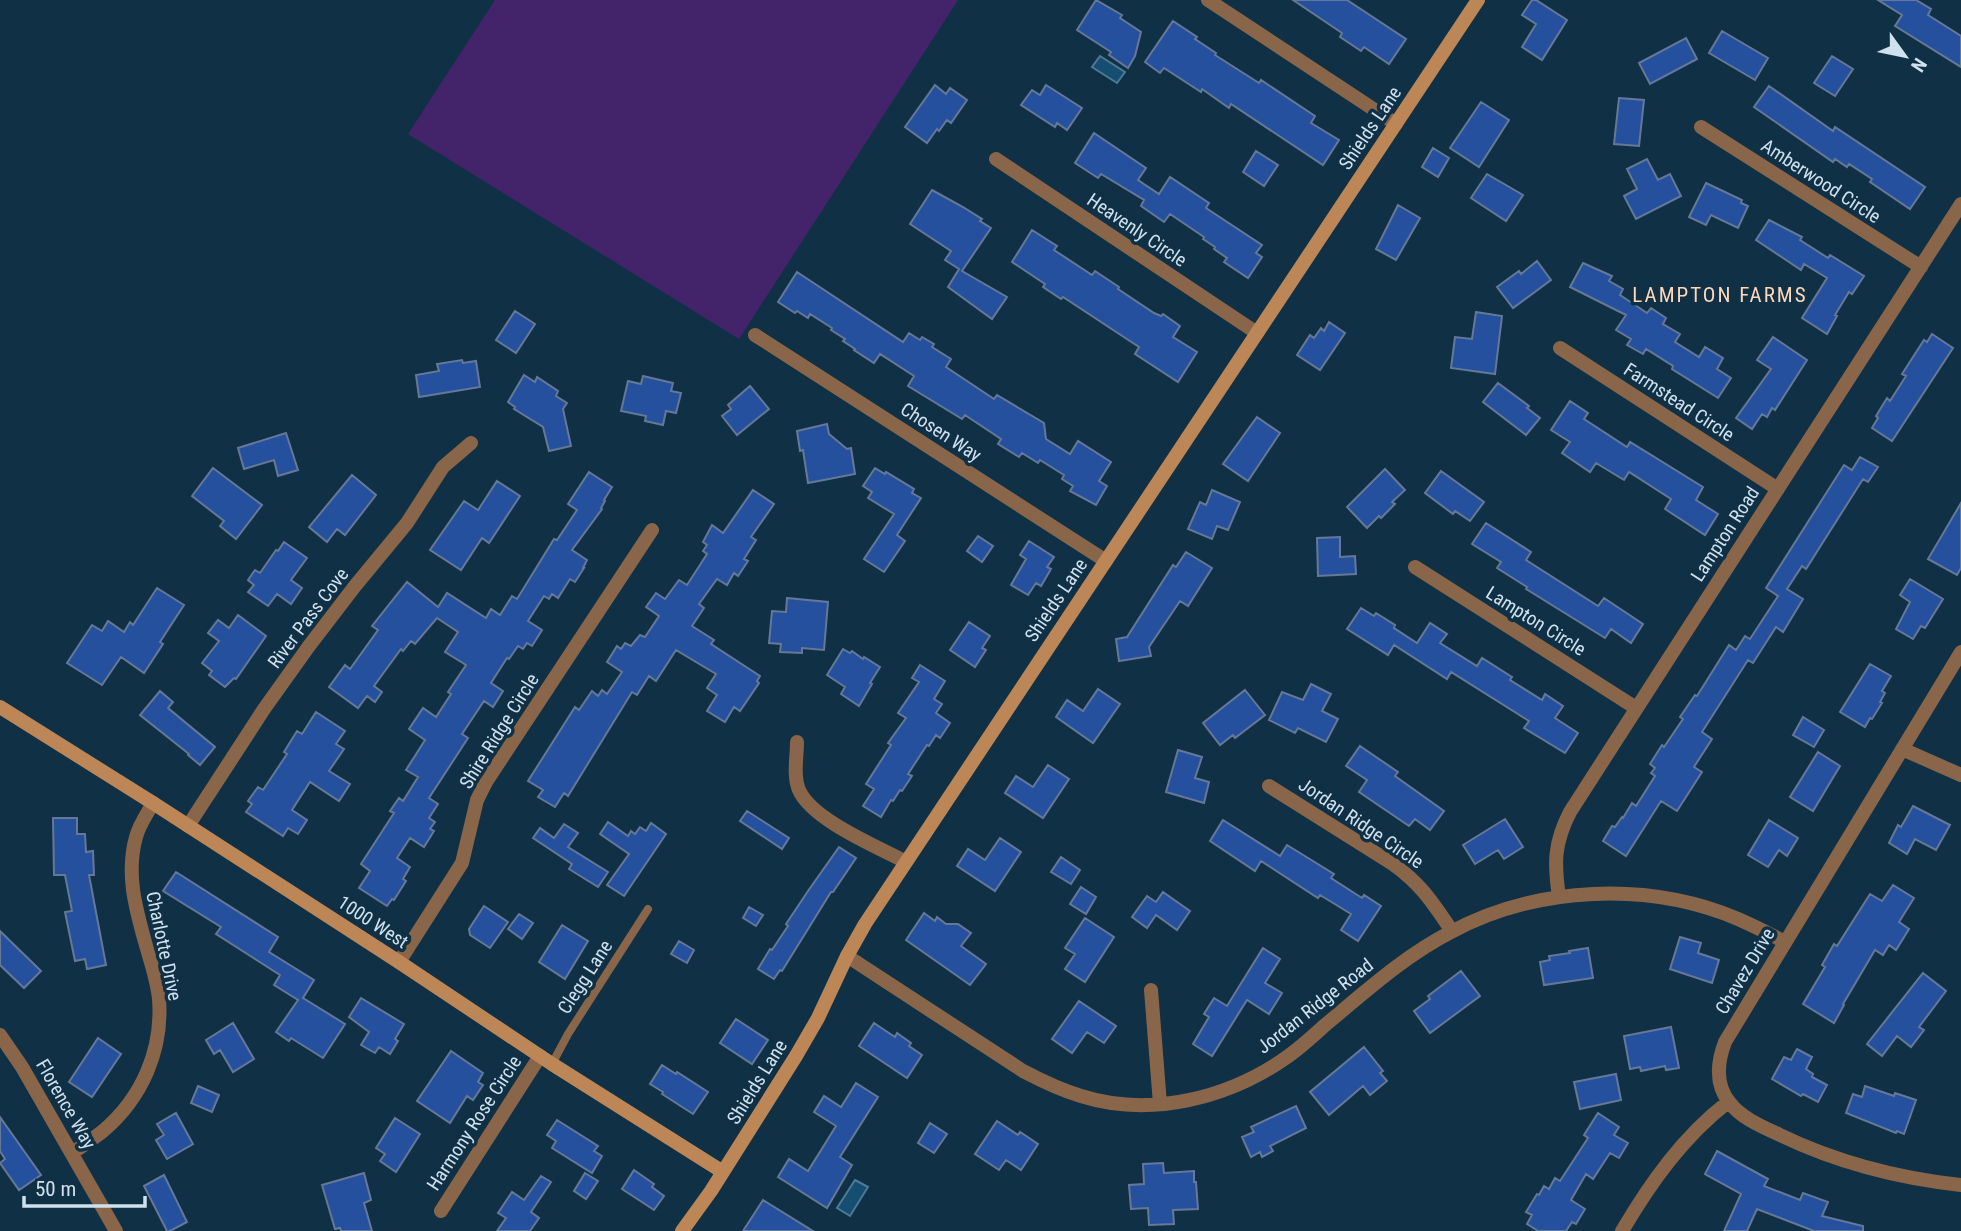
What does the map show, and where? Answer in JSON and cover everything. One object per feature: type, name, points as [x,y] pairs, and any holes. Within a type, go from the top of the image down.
[{"type":"main road","name":"Shields Lane","points":[[682,1231],[723,1172],[807,1037],[865,924],[1478,0]]},
{"type":"main road","name":"1000 West","points":[[0,707],[723,1172]]},
{"type":"street","points":[[1209,0],[1396,124]]},
{"type":"street","name":"Amberwood Circle","points":[[1701,127],[1921,267]]},
{"type":"street","name":"Heavenly Circle","points":[[996,159],[1257,333]]},
{"type":"street","name":"Lampton Road","points":[[1559,897],[1555,868],[1556,848],[1561,829],[1570,812],[1961,204]]},
{"type":"street","name":"Chosen Way","points":[[755,335],[1106,561]]},
{"type":"street","name":"Farmstead Circle","points":[[1560,348],[1778,489]]},
{"type":"street","name":"River Pass Cove","points":[[188,826],[264,709],[309,646],[407,523],[443,467],[471,443]]},
{"type":"street","name":"Shire Ridge Circle","points":[[399,962],[462,863],[477,800],[486,782],[652,530]]},
{"type":"street","name":"Lampton Circle","points":[[1415,567],[1636,708]]},
{"type":"street","name":"Chavez Drive","points":[[1728,1102],[1720,1086],[1718,1071],[1725,1042],[1961,652]]},
{"type":"street","points":[[797,742],[796,776],[805,801],[837,825],[906,862]]},
{"type":"street","points":[[1902,749],[1961,775]]},
{"type":"street","name":"Jordan Ridge Circle","points":[[1269,786],[1411,878],[1427,894],[1452,931]]},
{"type":"street","name":"Charlotte Drive","points":[[72,1153],[103,1131],[136,1094],[148,1072],[157,1045],[159,998],[132,889],[131,870],[137,834],[153,803]]},
{"type":"street","name":"Jordan Ridge Road","points":[[847,956],[1023,1071],[1053,1086],[1115,1104],[1160,1104],[1195,1100],[1259,1075],[1288,1056],[1413,954],[1452,931],[1522,905],[1559,897],[1602,893],[1639,895],[1707,908],[1785,942]]},
{"type":"street","points":[[1151,990],[1160,1104]]},
{"type":"street","name":"Florence Way","points":[[0,1035],[22,1067],[116,1231]]},
{"type":"street","name":"Harmony Rose Circle","points":[[441,1211],[546,1060]]},
{"type":"street","points":[[1622,1231],[1643,1196],[1677,1150],[1728,1102],[1737,1111],[1771,1131],[1848,1164],[1895,1176],[1961,1185]]},
{"type":"lane","name":"Clegg Lane","points":[[546,1060],[568,1034],[648,909]]},
{"type":"shaded area","points":[[495,0],[958,0],[739,339],[408,134]]},
{"type":"water","points":[[1100,56],[1125,72],[1117,83],[1092,67]]},
{"type":"water","points":[[855,1180],[868,1187],[850,1216],[837,1208]]},
{"type":"building","points":[[1096,0],[1122,15],[1120,18],[1141,32],[1135,56],[1128,68],[1109,55],[1111,52],[1077,30]]},
{"type":"building","points":[[1293,0],[1347,0],[1406,39],[1389,64],[1364,47],[1361,51],[1340,37],[1342,33]]},
{"type":"building","points":[[1532,0],[1567,20],[1542,60],[1522,47],[1536,24],[1522,15]]},
{"type":"building","points":[[1878,0],[1916,0],[1931,9],[1928,15],[1961,36],[1961,67],[1895,26],[1902,15]]},
{"type":"building","points":[[1173,21],[1197,37],[1195,39],[1216,53],[1215,55],[1259,83],[1261,80],[1315,116],[1311,123],[1339,140],[1323,165],[1231,104],[1229,108],[1164,68],[1160,73],[1145,62]]},
{"type":"building","points":[[1722,31],[1768,58],[1755,80],[1709,53]]},
{"type":"building","points":[[1686,38],[1697,59],[1650,84],[1639,63]]},
{"type":"building","points":[[1832,56],[1853,69],[1835,96],[1814,83]]},
{"type":"building","points":[[935,85],[946,94],[950,88],[967,100],[951,123],[947,120],[927,143],[905,127]]},
{"type":"building","points":[[1046,85],[1082,108],[1067,130],[1057,123],[1055,127],[1021,105],[1032,90],[1040,95]]},
{"type":"building","points":[[1769,86],[1833,131],[1835,127],[1925,187],[1910,209],[1870,182],[1872,179],[1849,164],[1847,167],[1835,159],[1833,162],[1754,107]]},
{"type":"building","points":[[1619,98],[1644,100],[1639,146],[1614,144]]},
{"type":"building","points":[[1481,102],[1509,120],[1479,167],[1450,148]]},
{"type":"building","points":[[1094,133],[1146,168],[1138,180],[1159,194],[1170,177],[1209,203],[1206,208],[1262,245],[1256,253],[1262,257],[1248,278],[1224,262],[1227,258],[1203,239],[1204,237],[1170,214],[1164,222],[1141,206],[1144,200],[1101,174],[1098,178],[1075,163]]},
{"type":"building","points":[[1433,148],[1449,158],[1438,177],[1422,167]]},
{"type":"building","points":[[1256,151],[1278,165],[1264,186],[1243,172]]},
{"type":"building","points":[[1647,159],[1658,180],[1670,174],[1681,196],[1636,219],[1624,196],[1637,189],[1627,169]]},
{"type":"building","points":[[1487,174],[1523,195],[1506,221],[1471,198]]},
{"type":"building","points":[[1706,183],[1742,200],[1741,203],[1748,206],[1738,228],[1711,215],[1706,225],[1689,217]]},
{"type":"building","points":[[932,190],[982,219],[980,221],[991,228],[962,271],[1007,297],[992,319],[948,287],[959,269],[945,260],[951,251],[910,224]]},
{"type":"building","points":[[1398,205],[1420,218],[1396,260],[1376,249]]},
{"type":"building","points":[[1769,220],[1802,237],[1800,240],[1828,258],[1830,255],[1864,276],[1852,294],[1849,292],[1827,334],[1802,318],[1827,278],[1804,264],[1801,270],[1756,240]]},
{"type":"building","points":[[1032,230],[1057,246],[1054,250],[1092,275],[1095,271],[1154,313],[1161,316],[1163,314],[1180,326],[1173,337],[1197,352],[1178,382],[1135,354],[1139,347],[1063,297],[1061,299],[1043,287],[1045,284],[1012,262]]},
{"type":"building","points":[[1537,261],[1551,280],[1513,308],[1497,287],[1519,271],[1521,274]]},
{"type":"building","points":[[1583,263],[1612,276],[1609,281],[1623,289],[1620,295],[1647,313],[1651,308],[1666,318],[1663,324],[1680,334],[1675,342],[1699,357],[1705,347],[1723,358],[1717,369],[1731,378],[1718,398],[1646,349],[1643,354],[1627,345],[1631,339],[1616,330],[1626,315],[1570,287]]},
{"type":"building","points":[[797,272],[903,342],[909,333],[934,344],[932,347],[951,359],[946,367],[994,399],[997,395],[1044,423],[1046,439],[1070,454],[1078,441],[1111,462],[1099,481],[1107,486],[1096,505],[1070,491],[1073,486],[1062,479],[1064,475],[1040,460],[1038,463],[1022,453],[1019,457],[998,444],[1001,439],[965,415],[962,419],[908,386],[914,376],[880,354],[874,363],[843,341],[845,339],[831,330],[832,328],[810,314],[808,318],[778,302]]},
{"type":"building","points":[[515,311],[535,324],[516,353],[496,340]]},
{"type":"building","points":[[1476,312],[1502,316],[1495,374],[1451,368],[1455,337],[1472,339]]},
{"type":"building","points":[[1329,322],[1345,333],[1320,370],[1297,355],[1310,335],[1314,338],[1321,328],[1324,331]]},
{"type":"building","points":[[1932,334],[1953,348],[1892,441],[1872,428],[1878,418],[1876,416],[1887,398],[1890,401],[1906,376],[1902,374],[1924,340],[1927,342]]},
{"type":"building","points":[[1773,337],[1807,360],[1775,410],[1772,408],[1767,417],[1762,414],[1752,429],[1736,418],[1771,369],[1757,360]]},
{"type":"building","points":[[462,360],[463,363],[476,361],[480,387],[419,397],[416,375],[439,371],[437,364]]},
{"type":"building","points":[[524,375],[535,382],[537,377],[558,391],[556,396],[567,403],[563,409],[571,446],[549,451],[543,427],[514,409],[508,402]]},
{"type":"building","points":[[643,376],[673,383],[671,391],[681,393],[676,413],[666,411],[663,425],[645,421],[646,416],[621,411],[628,381],[641,384]]},
{"type":"building","points":[[1498,383],[1529,406],[1527,408],[1540,418],[1526,435],[1483,402]]},
{"type":"building","points":[[750,386],[769,409],[737,435],[722,416],[731,409],[728,405]]},
{"type":"building","points":[[1570,401],[1588,413],[1584,419],[1627,447],[1630,442],[1703,487],[1696,500],[1718,514],[1705,535],[1665,509],[1671,499],[1629,472],[1624,480],[1596,463],[1590,472],[1562,453],[1570,442],[1551,430]]},
{"type":"building","points":[[1257,417],[1280,433],[1248,481],[1223,464]]},
{"type":"building","points":[[827,424],[829,434],[847,449],[851,448],[855,474],[808,483],[797,431]]},
{"type":"building","points":[[286,433],[298,470],[278,476],[274,460],[244,469],[238,448]]},
{"type":"building","points":[[1860,457],[1878,467],[1868,482],[1863,479],[1806,569],[1802,566],[1787,589],[1803,599],[1783,632],[1776,627],[1753,663],[1748,660],[1702,732],[1712,739],[1694,767],[1702,772],[1677,811],[1661,801],[1626,856],[1603,841],[1632,803],[1636,806],[1655,776],[1651,773],[1655,768],[1650,764],[1683,719],[1680,717],[1695,695],[1697,696],[1729,645],[1736,650],[1745,636],[1750,639],[1778,596],[1766,588],[1844,465],[1852,470]]},
{"type":"building","points":[[213,468],[262,505],[236,539],[220,526],[224,521],[192,496]]},
{"type":"building","points":[[875,468],[914,489],[912,493],[921,498],[897,535],[905,541],[884,572],[864,559],[894,514],[868,498],[872,492],[863,486]]},
{"type":"building","points":[[1385,469],[1405,490],[1381,518],[1379,516],[1367,528],[1347,507]]},
{"type":"building","points":[[1441,471],[1484,502],[1470,521],[1455,511],[1453,514],[1425,493]]},
{"type":"building","points":[[589,472],[612,487],[602,509],[572,550],[587,560],[584,568],[575,582],[570,579],[558,598],[552,594],[549,599],[544,596],[528,621],[542,630],[532,646],[527,643],[523,649],[518,646],[491,683],[503,691],[493,707],[484,701],[462,734],[468,738],[429,798],[438,804],[429,818],[435,822],[430,829],[434,831],[424,847],[410,838],[397,858],[410,867],[403,879],[406,881],[387,906],[359,888],[370,871],[361,864],[394,813],[390,811],[399,798],[403,801],[418,777],[406,770],[425,740],[409,729],[423,708],[436,717],[466,665],[445,652],[458,632],[437,618],[415,644],[411,641],[403,651],[401,649],[374,686],[382,692],[375,702],[367,696],[358,708],[329,687],[345,665],[350,669],[378,630],[372,626],[407,582],[438,607],[447,593],[486,618],[491,609],[500,615],[512,596],[517,599],[554,539],[557,540],[577,510],[568,504]]},
{"type":"building","points":[[352,475],[376,495],[345,535],[337,529],[327,542],[309,527]]},
{"type":"building","points":[[497,481],[520,496],[489,543],[482,538],[461,570],[430,550],[464,501],[478,510]]},
{"type":"building","points":[[753,490],[774,504],[751,537],[756,540],[744,559],[748,561],[738,576],[734,573],[727,585],[717,579],[699,604],[704,608],[692,626],[714,640],[711,644],[760,676],[757,681],[759,683],[740,711],[734,707],[725,722],[707,711],[717,695],[707,688],[716,674],[676,650],[656,681],[649,676],[637,695],[632,692],[568,796],[564,793],[555,807],[538,797],[543,790],[528,781],[575,707],[579,710],[592,691],[598,696],[602,690],[607,694],[622,672],[607,662],[617,646],[621,649],[625,643],[631,646],[640,635],[645,637],[659,616],[646,607],[656,593],[665,599],[679,580],[687,585],[707,554],[703,551],[707,545],[703,542],[712,525],[723,533]]},
{"type":"building","points":[[1212,490],[1240,502],[1228,530],[1217,526],[1212,539],[1188,529],[1200,502],[1206,505]]},
{"type":"building","points":[[1961,503],[1961,568],[1957,575],[1928,559]]},
{"type":"building","points":[[1486,523],[1531,552],[1526,560],[1598,606],[1604,598],[1643,624],[1631,643],[1611,629],[1605,638],[1497,568],[1501,562],[1472,544]]},
{"type":"building","points":[[978,536],[993,546],[982,562],[967,551]]},
{"type":"building","points":[[1340,537],[1340,557],[1355,556],[1356,574],[1318,576],[1317,538]]},
{"type":"building","points":[[1029,541],[1054,557],[1047,567],[1051,569],[1041,586],[1036,583],[1028,595],[1011,585],[1026,559],[1020,555]]},
{"type":"building","points":[[284,542],[307,558],[291,580],[302,588],[291,604],[277,594],[268,606],[248,592],[254,585],[248,580],[255,570],[260,573]]},
{"type":"building","points":[[1186,552],[1212,568],[1188,606],[1180,601],[1149,647],[1151,656],[1119,661],[1116,639],[1127,637],[1173,565],[1176,567]]},
{"type":"building","points":[[1910,579],[1943,599],[1925,628],[1921,626],[1913,639],[1896,629],[1910,602],[1900,595]]},
{"type":"building","points":[[157,588],[184,605],[144,673],[121,657],[102,685],[67,663],[92,625],[102,631],[108,621],[124,632],[130,622],[133,625]]},
{"type":"building","points":[[787,598],[828,602],[824,650],[802,648],[802,653],[780,652],[781,644],[769,643],[772,611],[786,612]]},
{"type":"building","points":[[1361,608],[1374,616],[1376,613],[1417,643],[1430,623],[1447,634],[1440,643],[1477,666],[1482,658],[1542,700],[1545,694],[1563,706],[1555,718],[1578,733],[1565,753],[1524,728],[1529,721],[1451,672],[1447,679],[1394,645],[1388,655],[1347,629]]},
{"type":"building","points":[[238,615],[266,636],[236,679],[225,687],[209,675],[212,671],[202,663],[219,641],[208,633],[218,620],[229,628]]},
{"type":"building","points":[[969,622],[990,636],[982,648],[986,650],[975,667],[950,650]]},
{"type":"building","points":[[843,649],[850,653],[852,651],[880,667],[859,706],[841,694],[845,687],[827,675]]},
{"type":"building","points":[[1870,664],[1891,676],[1882,691],[1885,693],[1880,702],[1882,703],[1865,727],[1840,712]]},
{"type":"building","points":[[920,665],[945,681],[934,699],[942,704],[936,713],[950,723],[940,738],[936,735],[929,746],[927,745],[908,774],[912,776],[902,791],[891,800],[881,817],[863,806],[874,789],[866,784],[891,745],[888,743],[906,718],[898,713],[919,682],[912,678]]},
{"type":"building","points":[[1311,684],[1331,694],[1322,711],[1338,719],[1326,742],[1298,728],[1295,733],[1269,720],[1282,692],[1303,700]]},
{"type":"building","points":[[1098,689],[1120,704],[1093,743],[1056,717],[1067,700],[1083,711]]},
{"type":"building","points":[[1245,690],[1265,715],[1235,738],[1233,735],[1220,745],[1203,723]]},
{"type":"building","points":[[160,691],[173,702],[168,708],[215,747],[200,765],[140,715]]},
{"type":"building","points":[[316,712],[345,731],[336,744],[344,749],[329,771],[350,784],[339,801],[310,782],[292,810],[307,820],[298,834],[288,828],[283,836],[246,812],[252,804],[248,801],[258,787],[263,790],[287,754],[284,752],[297,731],[302,734]]},
{"type":"building","points":[[1803,717],[1824,730],[1814,747],[1793,735]]},
{"type":"building","points":[[1360,746],[1398,772],[1395,776],[1444,811],[1430,830],[1415,819],[1409,826],[1359,792],[1367,780],[1346,766]]},
{"type":"building","points":[[1178,750],[1202,757],[1195,778],[1209,782],[1204,803],[1166,792]]},
{"type":"building","points":[[1818,752],[1840,766],[1813,811],[1790,797]]},
{"type":"building","points":[[1048,765],[1069,779],[1043,818],[1005,793],[1016,776],[1033,787]]},
{"type":"building","points":[[1913,806],[1950,825],[1936,850],[1915,839],[1907,854],[1889,843],[1898,825],[1901,827]]},
{"type":"building","points":[[747,811],[789,838],[782,849],[740,821]]},
{"type":"building","points":[[53,818],[77,818],[77,834],[85,834],[86,852],[93,851],[94,875],[89,875],[106,965],[87,969],[85,959],[75,961],[65,912],[72,911],[65,875],[54,875]]},
{"type":"building","points":[[1505,819],[1523,847],[1504,859],[1498,850],[1475,864],[1463,845]]},
{"type":"building","points":[[1223,820],[1280,856],[1287,845],[1334,874],[1331,878],[1362,898],[1364,895],[1381,906],[1358,941],[1341,930],[1351,914],[1320,895],[1318,898],[1261,861],[1255,871],[1210,841]]},
{"type":"building","points":[[1769,820],[1798,838],[1787,856],[1779,850],[1768,867],[1748,855]]},
{"type":"building","points":[[608,822],[628,836],[631,831],[635,834],[640,827],[646,831],[651,823],[666,834],[624,896],[607,885],[629,854],[600,834]]},
{"type":"building","points":[[564,824],[578,833],[568,847],[608,872],[598,887],[569,869],[572,864],[533,838],[540,828],[554,838]]},
{"type":"building","points":[[1000,838],[1021,852],[995,891],[957,866],[968,849],[985,860]]},
{"type":"building","points":[[839,847],[856,858],[831,892],[782,971],[780,970],[774,979],[758,969]]},
{"type":"building","points":[[1061,857],[1080,870],[1071,884],[1051,872]]},
{"type":"building","points":[[176,872],[278,937],[269,952],[314,980],[303,998],[345,1024],[323,1058],[276,1032],[298,1000],[274,985],[280,975],[216,934],[221,927],[163,891]]},
{"type":"building","points":[[1893,885],[1914,898],[1899,922],[1909,929],[1896,950],[1889,945],[1883,955],[1875,950],[1834,1023],[1803,1004],[1825,967],[1822,965],[1834,944],[1837,946],[1870,894],[1882,901]]},
{"type":"building","points":[[1081,887],[1096,897],[1086,914],[1070,904]]},
{"type":"building","points":[[1163,892],[1190,911],[1177,930],[1156,915],[1147,928],[1132,917],[1147,896],[1156,902]]},
{"type":"building","points":[[484,906],[508,922],[490,948],[470,935],[469,929]]},
{"type":"building","points":[[749,907],[763,915],[756,926],[743,918]]},
{"type":"building","points":[[924,913],[935,921],[937,917],[946,924],[958,924],[971,933],[961,946],[986,964],[970,985],[906,940]]},
{"type":"building","points":[[519,914],[533,923],[522,939],[508,929]]},
{"type":"building","points":[[1085,918],[1114,937],[1085,982],[1065,969],[1075,954],[1065,948]]},
{"type":"building","points":[[562,925],[588,941],[565,979],[539,962]]},
{"type":"building","points":[[0,931],[41,971],[24,988],[0,965]]},
{"type":"building","points":[[1680,937],[1701,943],[1698,953],[1719,960],[1712,983],[1670,969]]},
{"type":"building","points":[[679,941],[694,950],[687,963],[671,954]]},
{"type":"building","points":[[1263,948],[1280,959],[1265,983],[1282,993],[1269,1014],[1247,1000],[1212,1056],[1193,1044],[1209,1017],[1204,1014],[1214,998],[1227,1006]]},
{"type":"building","points":[[1588,948],[1593,978],[1544,985],[1540,962],[1550,960],[1549,956]]},
{"type":"building","points":[[1461,971],[1480,996],[1430,1033],[1414,1011],[1430,999],[1428,996]]},
{"type":"building","points":[[1923,973],[1946,991],[1919,1027],[1924,1030],[1911,1047],[1897,1036],[1882,1056],[1867,1044]]},
{"type":"building","points":[[361,998],[404,1024],[390,1054],[379,1047],[375,1053],[361,1045],[369,1032],[349,1017]]},
{"type":"building","points":[[1079,1001],[1116,1026],[1104,1043],[1087,1032],[1072,1053],[1052,1039]]},
{"type":"building","points":[[736,1019],[768,1040],[752,1064],[720,1043]]},
{"type":"building","points":[[233,1023],[254,1059],[233,1072],[220,1050],[214,1054],[206,1040]]},
{"type":"building","points":[[874,1023],[895,1037],[897,1033],[922,1055],[907,1078],[859,1046]]},
{"type":"building","points":[[1671,1027],[1679,1068],[1666,1070],[1665,1066],[1641,1071],[1640,1067],[1630,1069],[1624,1036]]},
{"type":"building","points":[[98,1038],[121,1054],[92,1097],[69,1082]]},
{"type":"building","points":[[1364,1047],[1383,1071],[1380,1073],[1387,1081],[1370,1095],[1363,1086],[1329,1115],[1310,1092]]},
{"type":"building","points":[[1797,1049],[1812,1057],[1806,1069],[1813,1074],[1812,1077],[1827,1085],[1818,1102],[1803,1094],[1801,1096],[1772,1079],[1784,1057],[1791,1060]]},
{"type":"building","points":[[451,1051],[483,1073],[478,1082],[483,1085],[473,1100],[467,1096],[450,1123],[417,1101]]},
{"type":"building","points":[[662,1065],[708,1092],[693,1114],[650,1084]]},
{"type":"building","points":[[1616,1074],[1621,1100],[1580,1109],[1574,1082]]},
{"type":"building","points":[[856,1083],[878,1097],[840,1157],[852,1165],[827,1208],[778,1177],[789,1159],[808,1171],[836,1126],[814,1112],[824,1096],[841,1107]]},
{"type":"building","points":[[198,1086],[219,1095],[212,1112],[191,1103]]},
{"type":"building","points":[[1865,1086],[1916,1100],[1904,1134],[1846,1113],[1853,1094],[1862,1097]]},
{"type":"building","points":[[1296,1106],[1306,1128],[1270,1146],[1273,1151],[1262,1157],[1260,1152],[1251,1157],[1242,1137],[1254,1132],[1251,1127]]},
{"type":"building","points":[[176,1113],[193,1144],[167,1159],[156,1140],[164,1135],[157,1124]]},
{"type":"building","points":[[1598,1113],[1619,1127],[1614,1135],[1628,1143],[1619,1158],[1610,1153],[1593,1179],[1586,1174],[1571,1200],[1585,1209],[1576,1224],[1572,1222],[1566,1231],[1538,1231],[1527,1224],[1532,1215],[1526,1212],[1544,1186],[1549,1189],[1555,1178],[1560,1181],[1588,1138],[1584,1135]]},
{"type":"building","points":[[0,1117],[41,1175],[19,1190],[0,1163],[5,1159],[0,1151]]},
{"type":"building","points":[[395,1118],[420,1134],[396,1172],[380,1161],[385,1154],[376,1148]]},
{"type":"building","points":[[557,1120],[598,1146],[594,1151],[602,1156],[592,1173],[552,1148],[556,1141],[547,1135]]},
{"type":"building","points":[[997,1121],[1038,1144],[1021,1170],[1006,1160],[999,1170],[975,1154]]},
{"type":"building","points":[[930,1123],[947,1134],[934,1153],[918,1143]]},
{"type":"building","points":[[1717,1151],[1768,1179],[1764,1186],[1800,1200],[1803,1193],[1828,1202],[1822,1216],[1863,1226],[1863,1231],[1814,1231],[1757,1209],[1747,1231],[1724,1231],[1741,1194],[1705,1174]]},
{"type":"building","points":[[1163,1163],[1164,1173],[1194,1171],[1198,1209],[1173,1210],[1174,1224],[1149,1225],[1148,1208],[1131,1209],[1129,1185],[1144,1184],[1143,1164]]},
{"type":"building","points":[[634,1170],[654,1184],[652,1187],[664,1196],[654,1210],[622,1189]]},
{"type":"building","points":[[364,1173],[371,1200],[364,1203],[372,1231],[335,1229],[322,1185]]},
{"type":"building","points":[[585,1173],[598,1181],[586,1199],[574,1191]]},
{"type":"building","points":[[164,1175],[187,1222],[170,1231],[167,1231],[144,1186]]},
{"type":"building","points":[[541,1176],[551,1182],[531,1212],[539,1218],[530,1231],[497,1231],[506,1218],[498,1213],[512,1192],[524,1200]]},
{"type":"building","points":[[763,1200],[813,1231],[743,1231]]},
{"type":"district","name":"LAMPTON FARMS","points":[[1720,295]]}]
